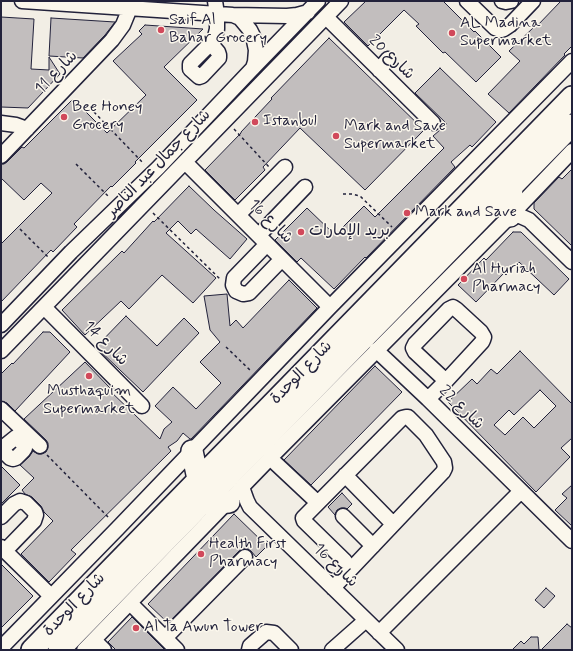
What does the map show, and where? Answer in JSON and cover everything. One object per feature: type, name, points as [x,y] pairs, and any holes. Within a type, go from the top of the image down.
[{"type":"highway","name":"شارع الوحدة","points":[[32,650],[572,96]]},
{"type":"highway","name":"شارع الوحدة","points":[[59,650],[572,126]]},
{"type":"highway","points":[[510,216],[512,187]]},
{"type":"highway","points":[[192,451],[198,479]]},
{"type":"highway","points":[[202,504],[235,495]]},
{"type":"street","points":[[22,1],[76,3],[130,8],[216,7],[240,18],[250,30],[256,50],[255,62],[252,68]]},
{"type":"street","name":"شارع جمال عبد الناصر","points":[[1,325],[71,252],[155,171],[252,68],[318,1]]},
{"type":"street","name":"شارع جمال عبد الناصر","points":[[1,351],[341,1]]},
{"type":"street","points":[[467,1],[495,28],[501,30],[510,25],[533,1]]},
{"type":"street","points":[[502,1],[511,1]]},
{"type":"street","points":[[212,45],[216,33],[216,7]]},
{"type":"street","name":"شارع 11","points":[[1,156],[112,40],[123,25],[130,8]]},
{"type":"street","points":[[233,15],[287,16],[308,12]]},
{"type":"street","name":"شارع 20","points":[[326,17],[433,123]]},
{"type":"street","points":[[379,70],[388,59]]},
{"type":"street","points":[[1,648],[330,306],[572,61]]},
{"type":"street","points":[[1,123],[16,125],[27,129]]},
{"type":"street","points":[[94,647],[130,603],[270,458],[510,216],[572,151]]},
{"type":"street","name":"شارع 16","points":[[185,162],[330,306]]},
{"type":"street","points":[[134,215],[129,216],[126,209],[153,180],[156,175],[155,171]]},
{"type":"street","points":[[238,215],[281,171]]},
{"type":"street","points":[[282,259],[250,293],[239,293],[234,288],[233,281],[236,275],[305,187]]},
{"type":"street","points":[[510,216],[520,216],[529,220],[572,262]]},
{"type":"street","points":[[58,293],[57,289],[59,283],[76,261],[75,256],[71,252]]},
{"type":"street","name":"شارع 14","points":[[44,307],[142,406]]},
{"type":"street","points":[[428,400],[446,381],[483,340],[484,337],[481,332],[452,307],[415,344],[413,348],[415,352],[446,381]]},
{"type":"street","name":"شارع 22","points":[[376,350],[572,541]]},
{"type":"street","points":[[1,409],[16,430],[40,446]]},
{"type":"street","points":[[333,588],[443,472],[445,468],[444,462],[426,435],[410,418],[402,418],[304,517],[303,520],[345,560]]},
{"type":"street","points":[[270,458],[318,503]]},
{"type":"street","points":[[345,475],[393,524]]},
{"type":"street","points":[[380,633],[521,491]]},
{"type":"street","name":"شارع 16","points":[[235,495],[250,507],[397,650]]},
{"type":"street","points":[[1,517],[14,504],[20,502],[26,503],[33,509],[36,515],[34,521],[3,549],[51,596]]},
{"type":"street","points":[[343,516],[373,546]]},
{"type":"street","points":[[165,638],[245,557]]},
{"type":"street","points":[[130,603],[177,650]]},
{"type":"street","points":[[332,650],[366,620]]},
{"type":"street","points":[[250,650],[250,646],[266,632],[274,633],[291,650]]},
{"type":"path","points":[[94,112],[155,171]]},
{"type":"path","points":[[225,120],[281,171]]},
{"type":"path","points":[[76,164],[118,207]]},
{"type":"path","points":[[343,194],[356,195],[363,199],[400,236]]},
{"type":"path","points":[[145,204],[220,280],[226,282],[233,281]]},
{"type":"path","points":[[20,229],[58,266]]},
{"type":"path","points":[[226,347],[260,380]]},
{"type":"path","points":[[40,446],[118,528]]},
{"type":"building","points":[[366,1],[443,1],[501,57],[476,82],[445,52],[443,53],[416,26],[419,24],[404,10],[368,46],[344,22]]},
{"type":"building","points":[[561,1],[572,1],[572,46],[509,113],[488,94],[520,61],[509,51],[535,26],[536,27]]},
{"type":"building","points":[[1,17],[34,19],[31,69],[49,70],[49,57],[60,74],[28,108],[1,107]]},
{"type":"building","points":[[51,18],[115,22],[83,58],[49,56]]},
{"type":"building","points":[[145,25],[203,29],[164,67],[197,100],[74,224],[77,227],[53,252],[51,250],[1,302],[1,244],[52,193],[41,183],[24,200],[1,178],[1,164],[7,162],[22,147],[24,148],[73,99],[107,133],[146,95],[113,61],[142,34],[139,31]]},
{"type":"building","points":[[329,38],[424,130],[365,190],[300,128],[263,167],[265,170],[235,200],[205,170]]},
{"type":"building","points":[[440,68],[496,122],[472,147],[470,145],[451,162],[455,167],[334,289],[301,258],[297,262],[275,240],[307,208],[335,235],[364,206],[375,217],[444,148],[433,136],[447,124],[415,93]]},
{"type":"building","points":[[572,169],[572,246],[534,209],[534,203],[559,177],[562,179]]},
{"type":"building","points":[[189,186],[247,239],[230,259],[196,229],[191,234],[178,221],[166,233],[216,278],[193,303],[162,275],[129,309],[121,301],[85,335],[62,310],[122,251],[124,253],[153,221],[154,222]]},
{"type":"building","points":[[513,232],[521,232],[569,279],[554,295],[519,262],[506,275],[504,273],[476,302],[458,285],[484,258],[486,260]]},
{"type":"building","points":[[289,280],[317,308],[191,439],[183,433],[177,441],[168,447],[171,451],[71,550],[76,554],[49,582],[21,554],[53,521],[32,497],[25,494],[22,490],[34,478],[20,465],[33,451],[38,454],[42,454],[46,452],[48,448],[48,443],[46,440],[24,419],[85,362],[110,388],[108,389],[160,439],[164,429],[172,422],[155,406],[173,387],[196,409],[221,383],[200,362],[220,342],[210,330],[204,296],[227,294],[230,326],[236,320],[243,328]]},
{"type":"building","points":[[126,316],[157,346],[184,318],[199,333],[143,392],[96,347]]},
{"type":"building","points":[[43,332],[50,332],[70,352],[15,411],[7,403],[1,401],[1,374],[12,363],[13,364]]},
{"type":"building","points":[[520,351],[572,404],[572,438],[561,448],[570,457],[536,492],[448,402],[472,379],[477,384],[491,369],[497,374]],"holes":[[[540,390],[556,406],[534,428],[523,417],[505,435],[494,425],[509,410],[514,415]]]},
{"type":"building","points":[[375,366],[402,392],[311,485],[284,460]]},
{"type":"building","points":[[1,466],[20,485],[1,504]]},
{"type":"building","points":[[572,485],[572,526],[555,510],[567,498],[562,494]]},
{"type":"building","points":[[342,493],[352,504],[347,509],[341,508],[337,510],[335,515],[328,507]]},
{"type":"building","points":[[234,514],[267,546],[256,557],[248,549],[239,551],[168,623],[148,604]]},
{"type":"building","points":[[1,564],[33,596],[1,628]]},
{"type":"building","points":[[546,588],[555,596],[544,608],[535,600]]},
{"type":"building","name":"Al Ta Awun Tower","points":[[132,617],[165,650],[116,650],[108,642]]},
{"type":"building","points":[[567,624],[572,628],[572,650],[541,650]]},
{"type":"building","points":[[531,637],[538,637],[539,650],[512,650],[521,641],[524,644]]},
{"type":"place","name":"Saif Al Bahar Grocery","points":[[161,30]]},
{"type":"place","name":"AL Madina Supermarket","points":[[452,33]]},
{"type":"place","name":"Bee Honey Grocery","points":[[64,117]]},
{"type":"place","name":"Istanbul","points":[[255,122]]},
{"type":"place","name":"Mark and Save Supermarket","points":[[336,136]]},
{"type":"place","name":"Mark and Save","points":[[407,213]]},
{"type":"place","name":"بريد الإمارات","points":[[301,232]]},
{"type":"place","name":"Al Huriah Pharmacy","points":[[464,279]]},
{"type":"place","name":"Musthaquim Supermarket","points":[[89,376]]},
{"type":"place","name":"Health First Pharmacy","points":[[201,554]]},
{"type":"place","name":"Al Ta Awun Tower","points":[[136,628]]}]
